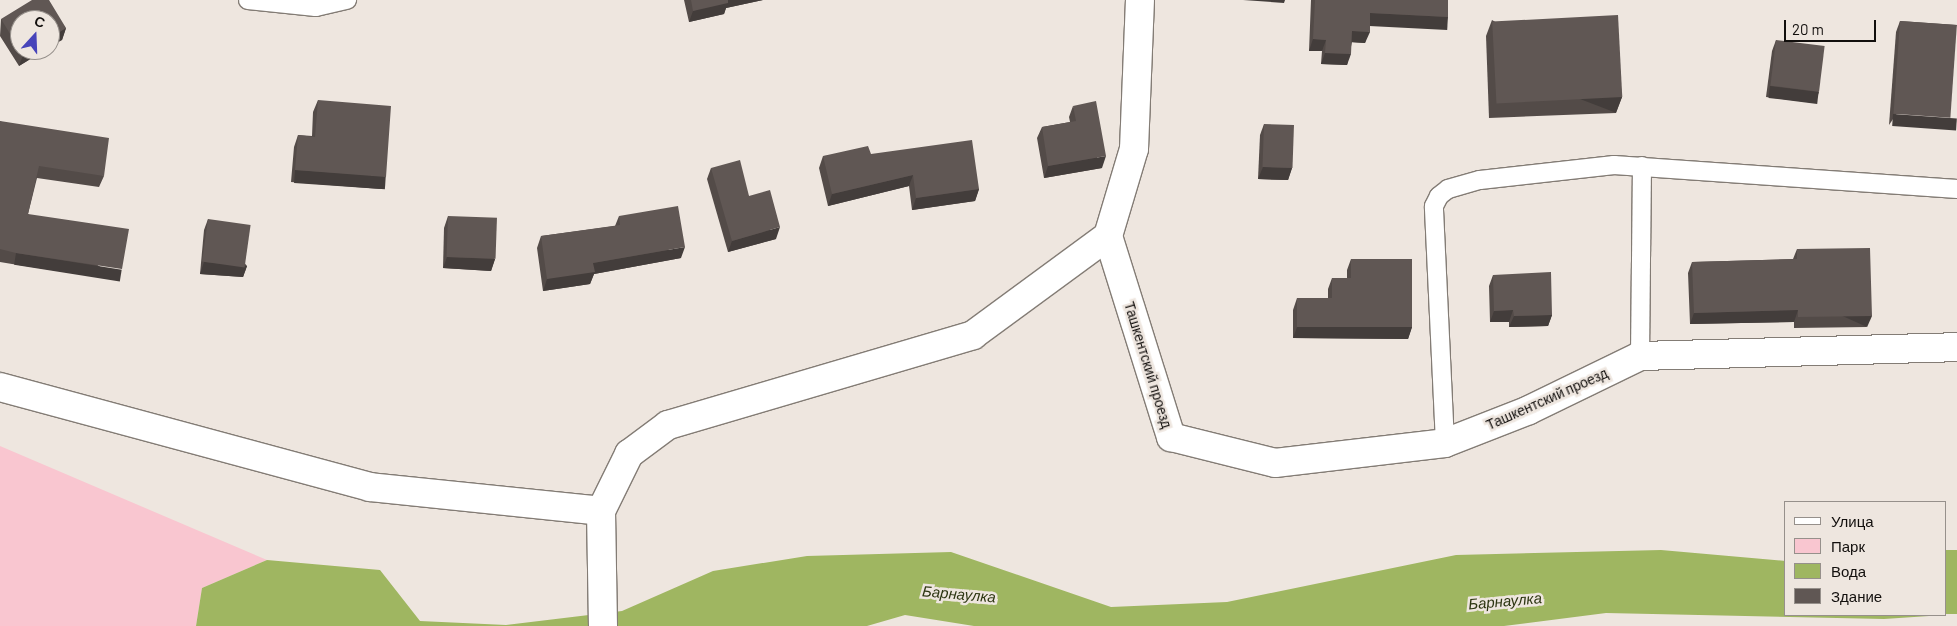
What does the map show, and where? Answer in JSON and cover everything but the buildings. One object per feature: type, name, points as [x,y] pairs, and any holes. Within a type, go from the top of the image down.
[{"type":"street","points":[[603,626],[601,510],[629,454],[668,425],[973,335],[1108,236],[1134,149],[1140,0]]},
{"type":"street","name":"Ташкентский проезд","points":[[1108,236],[1171,438],[1275,463],[1445,443],[1529,410],[1640,356],[1957,347]]},
{"type":"street","points":[[0,387],[370,487],[601,510]]},
{"type":"lane","points":[[248,0],[316,6],[347,0]]},
{"type":"lane","points":[[1445,443],[1434,206],[1438,196],[1460,184],[1480,180],[1614,165],[1957,189]]},
{"type":"lane","points":[[1640,356],[1642,166]]},
{"type":"green space","points":[[0,446],[267,560],[202,588],[196,626],[0,626]]},
{"type":"water","name":"Барнаулка","points":[[1661,550],[1784,561],[1784,616],[1929,616],[1884,619],[1606,613],[1504,626],[974,626],[905,615],[867,626],[196,626],[202,588],[267,560],[380,570],[420,621],[506,625],[622,611],[713,571],[807,556],[951,552],[1111,607],[1227,602],[1456,555]]},
{"type":"water","points":[[1947,550],[1957,550],[1957,614],[1947,614]]}]
